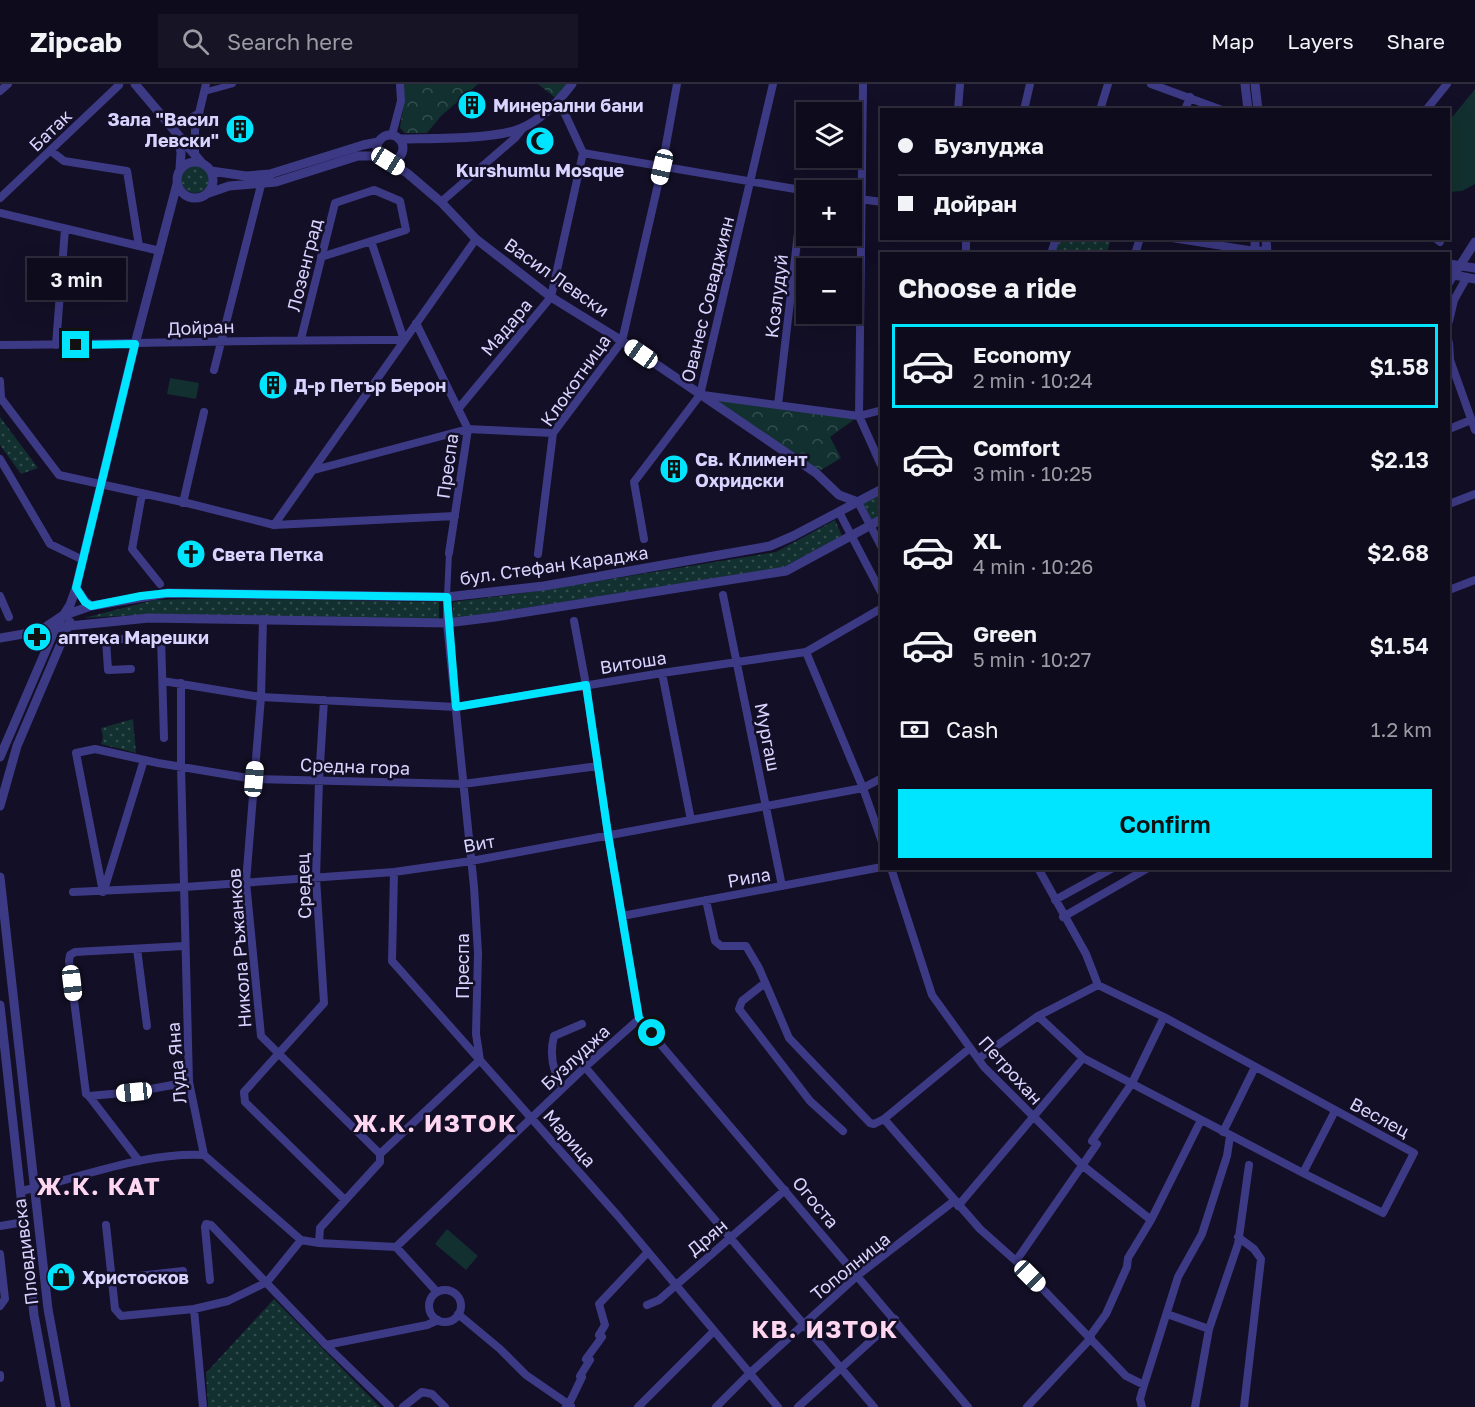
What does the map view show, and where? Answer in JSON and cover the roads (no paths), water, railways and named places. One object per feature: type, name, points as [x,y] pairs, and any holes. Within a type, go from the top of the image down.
[{"type":"street","points":[[0,91],[8,84]]},
{"type":"street","points":[[135,84],[177,135],[211,171],[246,176],[270,174],[378,142],[386,136],[431,138],[502,133],[523,128]]},
{"type":"street","points":[[195,153],[195,130],[205,88],[233,84]]},
{"type":"street","points":[[400,84],[401,101],[395,137],[402,152],[407,173]]},
{"type":"street","points":[[441,202],[523,128],[559,101],[572,84]]},
{"type":"street","name":"Клокотница","points":[[538,554],[553,433],[622,341],[662,167],[677,84]]},
{"type":"street","name":"Ованес Соваджиян","points":[[644,539],[634,482],[700,395],[773,84]]},
{"type":"street","points":[[863,84],[859,416],[880,463]]},
{"type":"street","points":[[958,108],[960,84]]},
{"type":"street","points":[[1024,108],[1030,84]]},
{"type":"street","points":[[1101,108],[1108,84]]},
{"type":"street","points":[[1151,84],[1217,108]]},
{"type":"street","points":[[1245,84],[1248,108]]},
{"type":"street","points":[[1254,84],[1258,108]]},
{"type":"street","points":[[1428,108],[1448,84]]},
{"type":"street","name":"Батак","points":[[0,198],[120,85]]},
{"type":"street","points":[[1186,108],[1190,97]]},
{"type":"street","points":[[559,101],[583,153],[796,189]]},
{"type":"street","points":[[166,121],[182,122],[199,113]]},
{"type":"street","points":[[0,806],[17,746],[69,626],[71,608],[135,344],[177,184],[181,153],[177,135]]},
{"type":"street","points":[[170,211],[185,200],[229,186],[276,182],[358,156],[396,160],[402,152],[431,138]]},
{"type":"street","points":[[378,142],[377,149],[384,158]]},
{"type":"street","points":[[51,151],[64,161],[127,171],[139,246]]},
{"type":"street","name":"Мадара","points":[[459,408],[551,297],[583,153]]},
{"type":"street","name":"Васил Левски","points":[[384,158],[407,173],[441,202],[476,239],[551,297],[622,341],[816,473],[839,495]]},
{"type":"street","points":[[180,169],[189,162],[201,162]]},
{"type":"street","points":[[206,194],[212,186],[211,171]]},
{"type":"street","points":[[177,184],[183,193],[192,198]]},
{"type":"street","points":[[214,370],[261,185]]},
{"type":"street","name":"Лозенград","points":[[301,339],[334,203],[374,190],[400,201],[406,230],[370,241]]},
{"type":"street","points":[[863,200],[880,202]]},
{"type":"street","points":[[0,213],[160,251]]},
{"type":"street","points":[[56,345],[64,229]]},
{"type":"street","points":[[274,525],[476,239]]},
{"type":"street","points":[[1184,240],[1267,252]]},
{"type":"street","points":[[321,257],[370,241],[404,340]]},
{"type":"street","points":[[1450,277],[1475,242]]},
{"type":"street","name":"Козлудуй","points":[[778,405],[798,246]]},
{"type":"street","points":[[1450,264],[1475,268],[1471,278],[1454,300],[1450,317]]},
{"type":"street","points":[[1450,277],[1471,278]]},
{"type":"street","name":"Преспа","points":[[416,323],[468,429],[449,553]]},
{"type":"street","name":"Дойран","points":[[0,345],[301,339],[404,340]]},
{"type":"street","points":[[1450,360],[1475,430]]},
{"type":"street","points":[[0,381],[1,398],[59,475],[274,525],[455,516]]},
{"type":"street","name":"Васил Левски","points":[[700,395],[859,416],[880,411]]},
{"type":"street","points":[[183,503],[204,412]]},
{"type":"street","points":[[1450,429],[1471,420]]},
{"type":"street","points":[[314,470],[468,429],[553,433]]},
{"type":"street","points":[[0,459],[50,544],[83,560]]},
{"type":"street","name":"бул. Стефан Караджа","points":[[39,631],[71,608],[168,593],[447,597],[544,586],[770,546],[880,490]]},
{"type":"street","points":[[142,494],[132,549],[160,584]]},
{"type":"street","points":[[1450,504],[1475,494]]},
{"type":"street","points":[[880,544],[858,502],[839,495],[839,512],[880,590]]},
{"type":"street","points":[[0,638],[56,627],[149,618],[447,623],[786,572],[880,520]]},
{"type":"street","points":[[447,597],[449,553]]},
{"type":"street","points":[[1450,590],[1475,580]]},
{"type":"street","points":[[76,588],[85,602],[91,606]]},
{"type":"street","name":"Мургаш","points":[[723,595],[782,886]]},
{"type":"street","points":[[0,596],[9,616]]},
{"type":"street","name":"Преспа","points":[[447,597],[447,623],[478,954],[476,1034],[480,1060]]},
{"type":"street","points":[[571,606],[586,685],[639,1018]]},
{"type":"street","name":"Витоша","points":[[163,681],[261,697],[456,707],[806,652],[880,609]]},
{"type":"street","points":[[0,757],[62,616]]},
{"type":"street","name":"Никола Ръжанков","points":[[263,619],[261,697],[246,882],[261,1036],[380,1154]]},
{"type":"street","points":[[131,669],[108,670],[106,640],[161,637],[164,738]]},
{"type":"street","points":[[806,652],[863,788],[880,836]]},
{"type":"street","points":[[662,673],[691,820]]},
{"type":"street","name":"Луда Яна","points":[[181,683],[184,946],[189,1082],[204,1155]]},
{"type":"street","name":"Средец","points":[[324,700],[316,878],[324,1003],[244,1092],[245,1102],[345,1200]]},
{"type":"street","name":"Средна гора","points":[[103,892],[76,753],[95,749],[254,779],[463,784],[598,766]]},
{"type":"street","points":[[103,892],[144,760]]},
{"type":"street","name":"Вит","points":[[73,892],[185,887],[394,872],[471,861],[608,834],[766,807],[863,788],[880,779]]},
{"type":"street","name":"Рила","points":[[622,916],[880,867]]},
{"type":"street","name":"Петрохан","points":[[892,870],[932,995],[978,1059],[1082,1165],[1151,1220]]},
{"type":"street","points":[[978,1059],[1038,1016],[1098,985],[1086,954],[1039,870]]},
{"type":"street","points":[[1055,900],[1109,870]]},
{"type":"street","points":[[1064,917],[1145,870]]},
{"type":"street","name":"Марица","points":[[394,872],[392,961],[533,1118],[778,1407]]},
{"type":"street","name":"Пловдивска","points":[[0,877],[2,922],[48,1309],[66,1407]]},
{"type":"street","points":[[706,900],[715,941],[721,946],[746,946],[789,1038],[870,1123],[874,1124],[884,1119],[970,1048]]},
{"type":"street","points":[[139,1161],[86,1094],[70,955],[75,952],[184,946]]},
{"type":"street","points":[[136,949],[147,1026]]},
{"type":"street","points":[[765,983],[742,1001],[739,1009],[810,1101],[843,1131]]},
{"type":"street","name":"Веслец","points":[[1038,1016],[1083,1058],[1383,1213],[1414,1153],[1164,1017],[1098,985]]},
{"type":"street","name":"Пловдивска","points":[[0,1005],[34,1315],[51,1407]]},
{"type":"street","points":[[1016,1261],[1097,1144],[1092,1141],[1132,1083],[1164,1017]]},
{"type":"street","name":"Бузлуджа","points":[[396,1247],[639,1018]]},
{"type":"street","name":"Огоста","points":[[639,1018],[965,1404]]},
{"type":"street","points":[[564,1088],[555,1076],[552,1061],[554,1036],[582,1024]]},
{"type":"street","name":"Тополница","points":[[716,1407],[858,1275],[956,1204],[1083,1058]]},
{"type":"street","points":[[319,1243],[320,1228],[380,1162],[380,1154],[480,1060]]},
{"type":"street","points":[[585,1067],[874,1407]]},
{"type":"street","points":[[1142,1407],[1140,1399],[1178,1277],[1202,1234],[1227,1156],[1227,1134],[1255,1067]]},
{"type":"street","points":[[89,1096],[134,1092],[189,1082]]},
{"type":"street","points":[[1303,1173],[1335,1110]]},
{"type":"street","points":[[884,1119],[980,1229],[1016,1261],[1126,1376],[1144,1385]]},
{"type":"street","points":[[1027,1407],[1090,1337],[1106,1314],[1127,1267],[1128,1258],[1151,1220],[1201,1120]]},
{"type":"street","points":[[21,1191],[139,1161],[187,1154],[204,1155],[301,1240],[396,1247],[437,1292]]},
{"type":"street","points":[[1195,1407],[1209,1329],[1238,1244],[1248,1165]]},
{"type":"street","name":"Дрян","points":[[647,1305],[660,1300],[785,1190]]},
{"type":"street","points":[[0,1226],[24,1222]]},
{"type":"street","points":[[210,1280],[206,1224],[211,1225],[326,1345],[390,1407]]},
{"type":"street","points":[[106,1225],[115,1309],[121,1316],[194,1308],[228,1301],[267,1282],[301,1240]]},
{"type":"street","points":[[1238,1237],[1254,1249],[1261,1259],[1245,1407]]},
{"type":"street","points":[[458,1314],[501,1349],[526,1375],[569,1406],[582,1377],[580,1376],[590,1360],[586,1359],[602,1337],[599,1335],[605,1325],[599,1304],[648,1252]]},
{"type":"street","points":[[0,1254],[5,1295],[0,1306]]},
{"type":"street","points":[[111,1279],[183,1271]]},
{"type":"street","points":[[445,1290],[453,1292],[459,1298],[461,1306],[458,1314],[449,1321],[438,1320],[432,1316],[429,1303],[437,1292],[445,1290]]},
{"type":"street","points":[[194,1308],[203,1407]]},
{"type":"street","points":[[1167,1314],[1209,1329]]},
{"type":"street","points":[[798,1407],[895,1319]]},
{"type":"street","points":[[326,1345],[427,1325],[438,1320]]},
{"type":"street","points":[[641,1406],[714,1331]]},
{"type":"street","points":[[403,1407],[422,1392],[432,1394],[445,1407]]},
{"type":"street","points":[[955,1407],[965,1404]]},
{"type":"place","name":"Минерални бани","points":[[472,105]]},
{"type":"place","name":"Зала \"Васил Левски\"","points":[[240,129]]},
{"type":"place","name":"Kurshumlu Mosque","points":[[540,141]]},
{"type":"place","name":"Д-р Петър Берон","points":[[273,385]]},
{"type":"place","name":"Св. Климент Охридски","points":[[674,469]]},
{"type":"place","name":"Света Петка","points":[[191,554]]},
{"type":"place","name":"аптека Марешки","points":[[37,637]]},
{"type":"place","name":"Христосков","points":[[61,1277]]},
{"type":"district","name":"Ж.К. ИЗТОК","points":[[435,1122]]},
{"type":"district","name":"Ж.К. КАТ","points":[[99,1185]]},
{"type":"district","name":"КВ. ИЗТОК","points":[[825,1328]]}]
